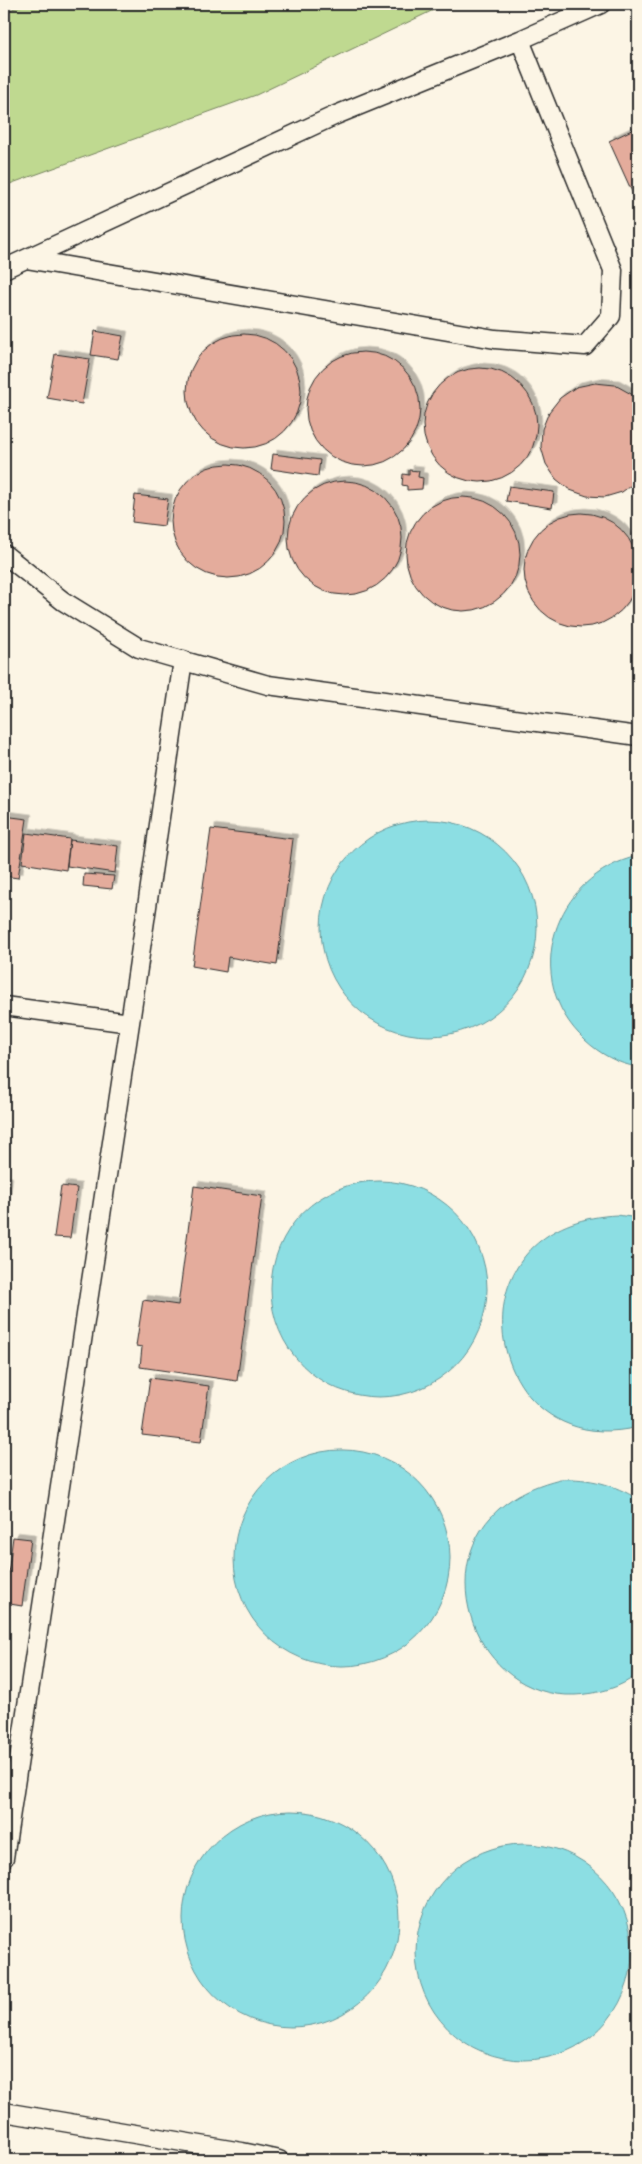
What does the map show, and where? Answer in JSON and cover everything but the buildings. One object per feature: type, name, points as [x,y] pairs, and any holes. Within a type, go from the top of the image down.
[{"type":"lane","points":[[4,269],[336,115],[520,40],[601,4]]},
{"type":"lane","points":[[26,259],[495,339],[585,346],[611,316],[613,270],[520,40]]},
{"type":"lane","points":[[4,554],[63,601],[138,648],[268,685],[638,736]]},
{"type":"lane","points":[[4,1858],[184,660]]},
{"type":"lane","points":[[4,1006],[130,1023]]},
{"type":"lane","points":[[4,2112],[242,2152],[279,2160]]},
{"type":"green space","points":[[26,4],[446,4],[256,95],[4,186],[4,12]]},
{"type":"water","points":[[440,820],[470,828],[480,833],[498,844],[513,859],[529,887],[537,917],[537,939],[529,969],[513,997],[498,1012],[470,1028],[450,1034],[418,1036],[388,1028],[378,1023],[360,1012],[345,997],[329,969],[323,949],[321,917],[329,887],[334,877],[345,859],[360,844],[388,828],[408,822]]},
{"type":"water","points":[[638,856],[638,1067],[610,1058],[585,1040],[565,1015],[554,988],[551,960],[555,932],[567,906],[585,884],[609,867]]},
{"type":"water","points":[[390,1181],[420,1189],[430,1194],[448,1205],[463,1220],[479,1248],[487,1278],[487,1300],[479,1330],[463,1358],[448,1373],[420,1389],[400,1395],[368,1397],[338,1389],[328,1384],[310,1373],[295,1358],[279,1330],[273,1310],[271,1278],[279,1248],[284,1238],[295,1220],[310,1205],[338,1189],[358,1183]]},
{"type":"water","points":[[617,1215],[638,1218],[638,1427],[586,1429],[545,1411],[517,1379],[504,1338],[506,1296],[524,1257],[561,1228]]},
{"type":"water","points":[[353,1450],[383,1458],[393,1463],[411,1474],[426,1489],[442,1517],[450,1547],[450,1569],[442,1599],[426,1627],[411,1642],[383,1658],[363,1664],[331,1666],[301,1658],[291,1653],[273,1642],[258,1627],[242,1599],[236,1579],[234,1547],[242,1517],[247,1507],[258,1489],[273,1474],[301,1458],[321,1452]]},
{"type":"water","points":[[560,1479],[601,1483],[619,1489],[638,1499],[638,1674],[616,1687],[600,1692],[575,1695],[540,1690],[511,1675],[489,1652],[473,1624],[466,1592],[469,1560],[481,1530],[511,1499],[545,1483]]},
{"type":"water","points":[[302,1811],[332,1819],[342,1824],[360,1835],[375,1850],[391,1878],[399,1908],[399,1930],[391,1960],[375,1988],[360,2003],[332,2019],[312,2025],[280,2027],[250,2019],[240,2014],[222,2003],[207,1988],[191,1960],[185,1940],[183,1908],[191,1878],[196,1868],[207,1850],[222,1835],[250,1819],[270,1813]]},
{"type":"water","points":[[535,1844],[565,1852],[575,1857],[593,1868],[608,1883],[624,1911],[632,1941],[632,1963],[624,1993],[608,2021],[593,2036],[565,2052],[545,2058],[513,2060],[483,2052],[473,2047],[455,2036],[440,2021],[424,1993],[418,1973],[416,1941],[424,1911],[429,1901],[440,1883],[455,1868],[483,1852],[503,1846]]}]
